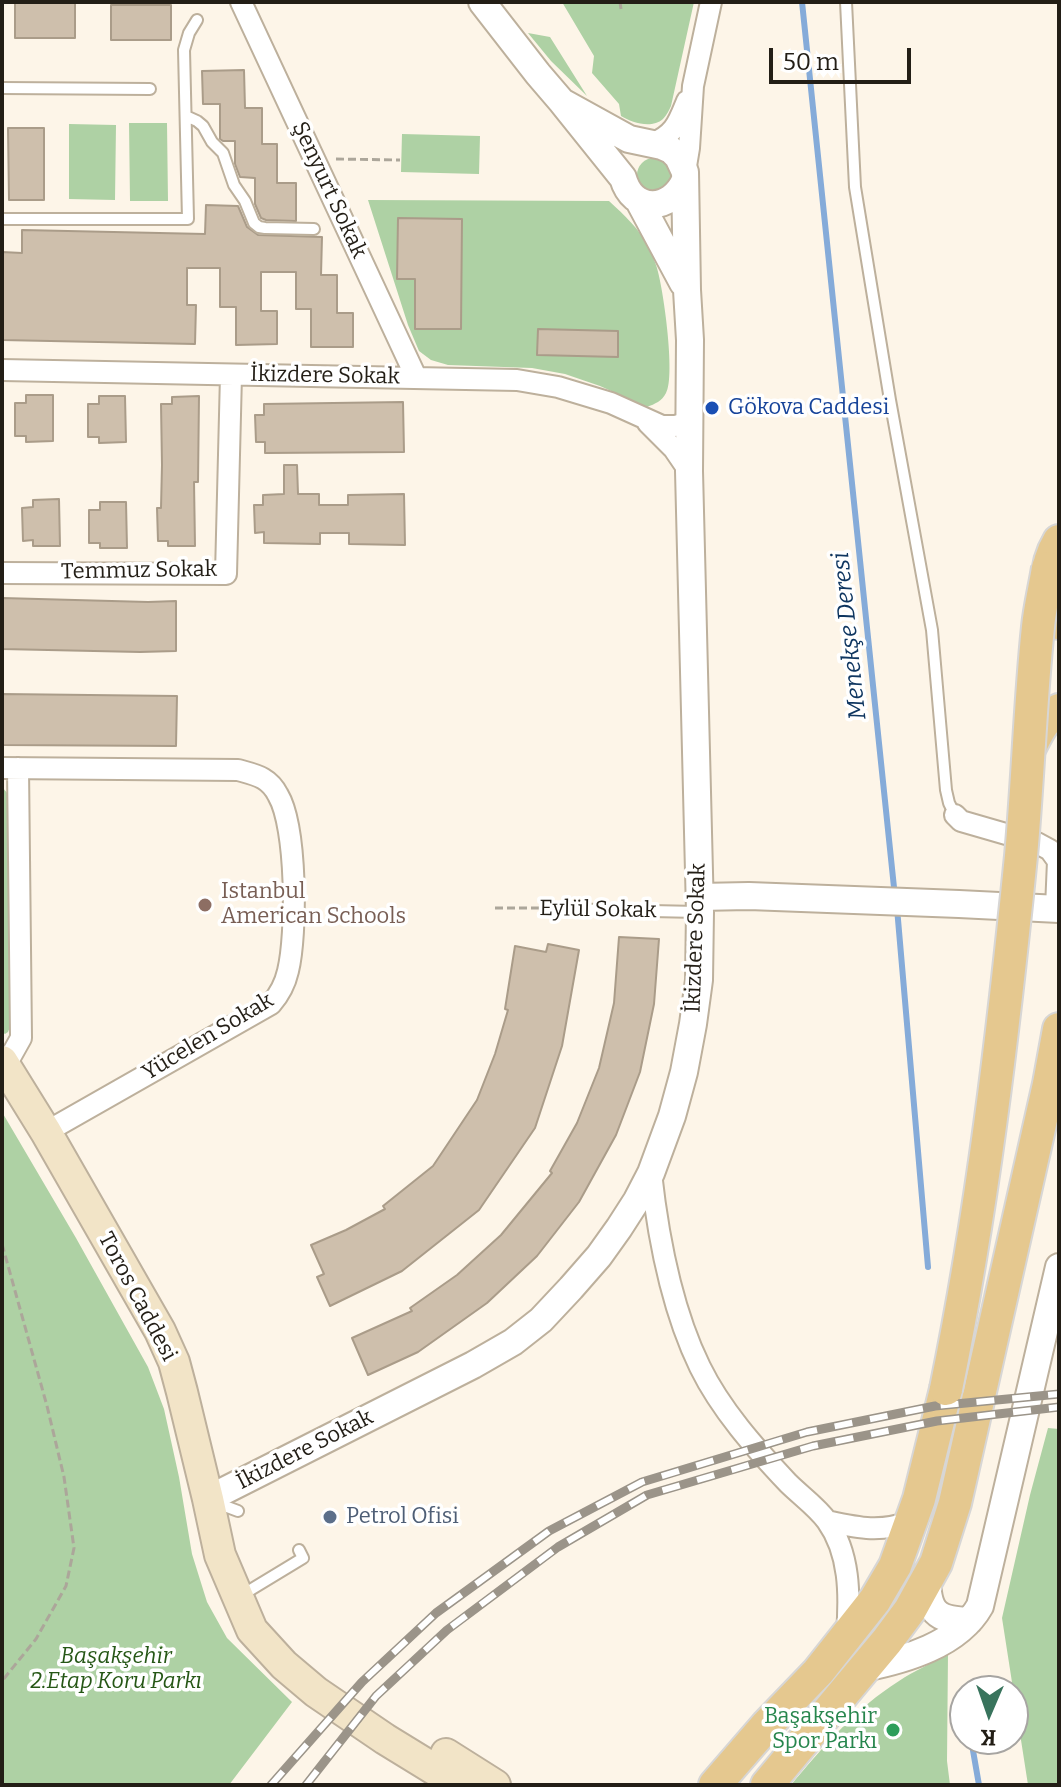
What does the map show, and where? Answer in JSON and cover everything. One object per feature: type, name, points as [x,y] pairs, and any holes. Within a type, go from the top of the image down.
[{"type":"main road","points":[[1059,518],[1047,592],[1059,623]]},
{"type":"main road","points":[[715,1785],[818,1672],[875,1600],[895,1566],[912,1521],[935,1441],[960,1322],[995,1084],[1014,926],[1038,624],[1054,554]]},
{"type":"main road","points":[[1029,749],[1040,727],[1059,710]]},
{"type":"main road","points":[[767,1785],[910,1610],[936,1563],[955,1503],[1059,1029]]},
{"type":"main road","name":"Toros Caddesi","points":[[3,1066],[46,1132],[160,1331],[174,1362],[220,1555],[252,1630],[267,1649],[316,1692],[460,1785]]},
{"type":"main road","name":"Toros Caddesi","points":[[237,1598],[287,1650],[323,1678],[495,1785]]},
{"type":"street","name":"Şenyurt Sokak","points":[[241,2],[416,377]]},
{"type":"street","points":[[482,2],[623,178],[626,187],[639,201],[687,290]]},
{"type":"street","points":[[643,417],[662,426],[689,422],[685,176],[693,86],[711,2]]},
{"type":"street","points":[[623,178],[627,159],[634,152],[666,138],[678,122],[693,86]]},
{"type":"street","points":[[562,102],[629,139],[662,146],[678,157],[685,176],[676,196],[658,204],[639,201]]},
{"type":"street","name":"İkizdere Sokak","points":[[2,370],[517,380],[558,387],[611,403],[643,417]]},
{"type":"street","name":"Temmuz Sokak","points":[[2,573],[226,574],[231,375]]},
{"type":"street","points":[[643,417],[673,411],[690,388]]},
{"type":"street","points":[[643,417],[674,449],[689,471]]},
{"type":"street","name":"İkizdere Sokak","points":[[208,1499],[513,1342],[541,1320],[599,1256],[637,1200],[651,1173],[684,1072],[699,980],[689,422]]},
{"type":"street","points":[[3,1066],[21,1038],[10,768]]},
{"type":"street","name":"Yücelen Sokak","points":[[10,768],[238,770],[262,776],[277,792],[286,811],[291,849],[294,906],[292,945],[281,992],[271,1004],[46,1132]]},
{"type":"street","points":[[699,905],[758,897],[1057,909],[1058,861],[1050,850],[1037,843],[961,821],[955,815]]},
{"type":"street","points":[[698,851],[718,879],[733,890],[758,897]]},
{"type":"street","points":[[700,951],[709,927],[720,914],[732,905],[758,897]]},
{"type":"street","points":[[651,1173],[655,1216],[666,1266],[681,1318],[700,1366],[726,1411],[772,1465],[827,1521],[838,1542],[847,1575],[847,1637]]},
{"type":"street","points":[[864,1668],[917,1654],[969,1621],[980,1606],[1059,1267]]},
{"type":"street","points":[[827,1521],[866,1529],[897,1527],[912,1521]]},
{"type":"street","points":[[927,1579],[930,1606],[936,1613],[945,1619],[969,1621]]},
{"type":"lane","points":[[846,2],[855,187],[932,630],[946,790],[955,815]]},
{"type":"lane","points":[[2,219],[188,219],[184,50],[197,20]]},
{"type":"lane","points":[[2,88],[150,89]]},
{"type":"lane","points":[[186,116],[203,126],[223,153],[234,185],[254,223],[265,228],[314,229]]},
{"type":"lane","name":"Eylül Sokak","points":[[557,909],[699,905]]},
{"type":"lane","points":[[208,1499],[238,1511]]},
{"type":"lane","points":[[237,1598],[303,1558],[299,1550]]},
{"type":"path","points":[[620,2],[621,9]]},
{"type":"path","points":[[314,159],[400,160]]},
{"type":"path","name":"Eylül Sokak","points":[[495,908],[557,909]]},
{"type":"path","points":[[2,1244],[64,1477],[74,1548],[66,1586],[36,1639],[2,1681]]},
{"type":"green space","points":[[562,2],[694,2],[671,106],[663,119],[648,124],[636,123],[621,116],[619,104],[592,73],[594,56]]},
{"type":"green space","points":[[528,33],[550,37],[587,96],[551,61]]},
{"type":"green space","points":[[129,123],[167,123],[168,201],[130,201]]},
{"type":"green space","points":[[69,124],[116,125],[115,200],[69,199]]},
{"type":"green space","points":[[402,134],[480,136],[479,174],[401,172]]},
{"type":"green space","points":[[654,158],[666,163],[671,175],[666,187],[654,192],[642,187],[637,175],[642,163]]},
{"type":"green space","points":[[368,200],[609,201],[641,234],[659,275],[670,369],[664,396],[647,407],[565,374],[532,368],[448,365],[431,360],[419,351],[408,325]]},
{"type":"green space","points":[[2,787],[9,795],[10,1027],[5,1034],[2,1032]]},
{"type":"green space","name":"Başakşehir 2.Etap Koru Parkı","points":[[2,1112],[148,1367],[164,1409],[192,1554],[207,1602],[227,1638],[292,1702],[229,1785],[2,1785]]},
{"type":"green space","points":[[1048,1428],[1059,1429],[1059,1785],[1028,1785],[1023,1755],[1029,1755],[1029,1675],[1011,1675],[1002,1618]]},
{"type":"green space","name":"Başakşehir Spor Parkı","points":[[948,1654],[947,1761],[950,1785],[791,1785],[868,1703],[905,1677]]},
{"type":"building","points":[[15,3],[75,3],[75,38],[15,38]]},
{"type":"building","points":[[111,5],[171,5],[171,40],[111,40]]},
{"type":"building","points":[[244,70],[245,108],[262,108],[262,144],[277,144],[277,183],[296,183],[296,221],[261,218],[255,204],[255,178],[240,177],[235,164],[235,141],[220,139],[220,104],[203,104],[202,71]]},
{"type":"building","points":[[8,128],[44,128],[44,200],[9,200]]},
{"type":"building","points":[[206,205],[238,206],[247,227],[258,235],[322,237],[321,275],[337,275],[337,313],[353,313],[353,347],[311,347],[311,309],[296,309],[296,272],[261,272],[261,311],[277,311],[277,344],[236,345],[236,307],[220,307],[220,268],[187,268],[187,305],[196,305],[195,344],[2,340],[2,252],[22,253],[22,230],[205,234]]},
{"type":"building","points":[[398,218],[462,219],[461,329],[415,329],[415,279],[397,279]]},
{"type":"building","points":[[538,329],[618,331],[618,357],[537,355]]},
{"type":"building","points":[[26,395],[53,395],[53,441],[26,442],[26,436],[15,436],[15,403],[26,403]]},
{"type":"building","points":[[99,396],[125,396],[126,442],[99,443],[99,437],[88,437],[88,404],[99,404]]},
{"type":"building","points":[[199,396],[198,482],[194,482],[195,546],[168,546],[168,541],[158,541],[161,404],[172,404],[172,397]]},
{"type":"building","points":[[403,402],[404,452],[265,453],[265,442],[256,442],[255,415],[264,415],[264,404]]},
{"type":"building","points":[[284,465],[297,465],[298,494],[319,494],[319,505],[348,505],[348,495],[404,494],[405,545],[349,544],[349,533],[320,533],[320,544],[264,543],[264,532],[255,533],[254,505],[263,505],[263,495],[284,494]]},
{"type":"building","points":[[59,499],[60,546],[33,546],[33,540],[23,541],[22,508],[33,507],[33,500]]},
{"type":"building","points":[[100,502],[126,502],[127,548],[100,548],[100,543],[89,543],[89,510],[100,510]]},
{"type":"building","points":[[2,598],[176,601],[176,651],[2,649]]},
{"type":"building","points":[[2,694],[177,696],[176,746],[2,745]]},
{"type":"building","points":[[619,937],[659,939],[654,1004],[640,1072],[616,1135],[579,1202],[537,1256],[487,1303],[418,1352],[368,1375],[352,1338],[412,1311],[410,1308],[457,1275],[501,1235],[552,1173],[550,1171],[577,1123],[599,1068],[614,1003]]},
{"type":"building","points":[[548,944],[579,950],[562,1046],[535,1128],[479,1210],[402,1271],[330,1306],[317,1277],[324,1274],[311,1245],[385,1209],[383,1206],[433,1166],[477,1100],[495,1054],[508,1010],[505,1009],[515,946],[546,952]]},
{"type":"waterway","name":"Menekşe Deresi","points":[[802,2],[895,897]]},
{"type":"waterway","name":"Menekşe Deresi","points":[[897,908],[928,1267]]},
{"type":"waterway","name":"Menekşe Deresi","points":[[974,1755],[979,1785]]},
{"type":"railway","points":[[271,1785],[362,1682],[436,1613],[549,1531],[642,1482],[807,1432],[935,1406],[1059,1394]]},
{"type":"railway","points":[[306,1785],[376,1696],[447,1630],[558,1547],[647,1495],[813,1446],[937,1421],[1059,1407]]},
{"type":"place","name":"Gökova Caddesi","points":[[712,408]]},
{"type":"place","name":"Istanbul American Schools","points":[[205,905]]},
{"type":"place","name":"Petrol Ofisi","points":[[330,1517]]},
{"type":"place","name":"Başakşehir Spor Parkı","points":[[893,1730]]}]
